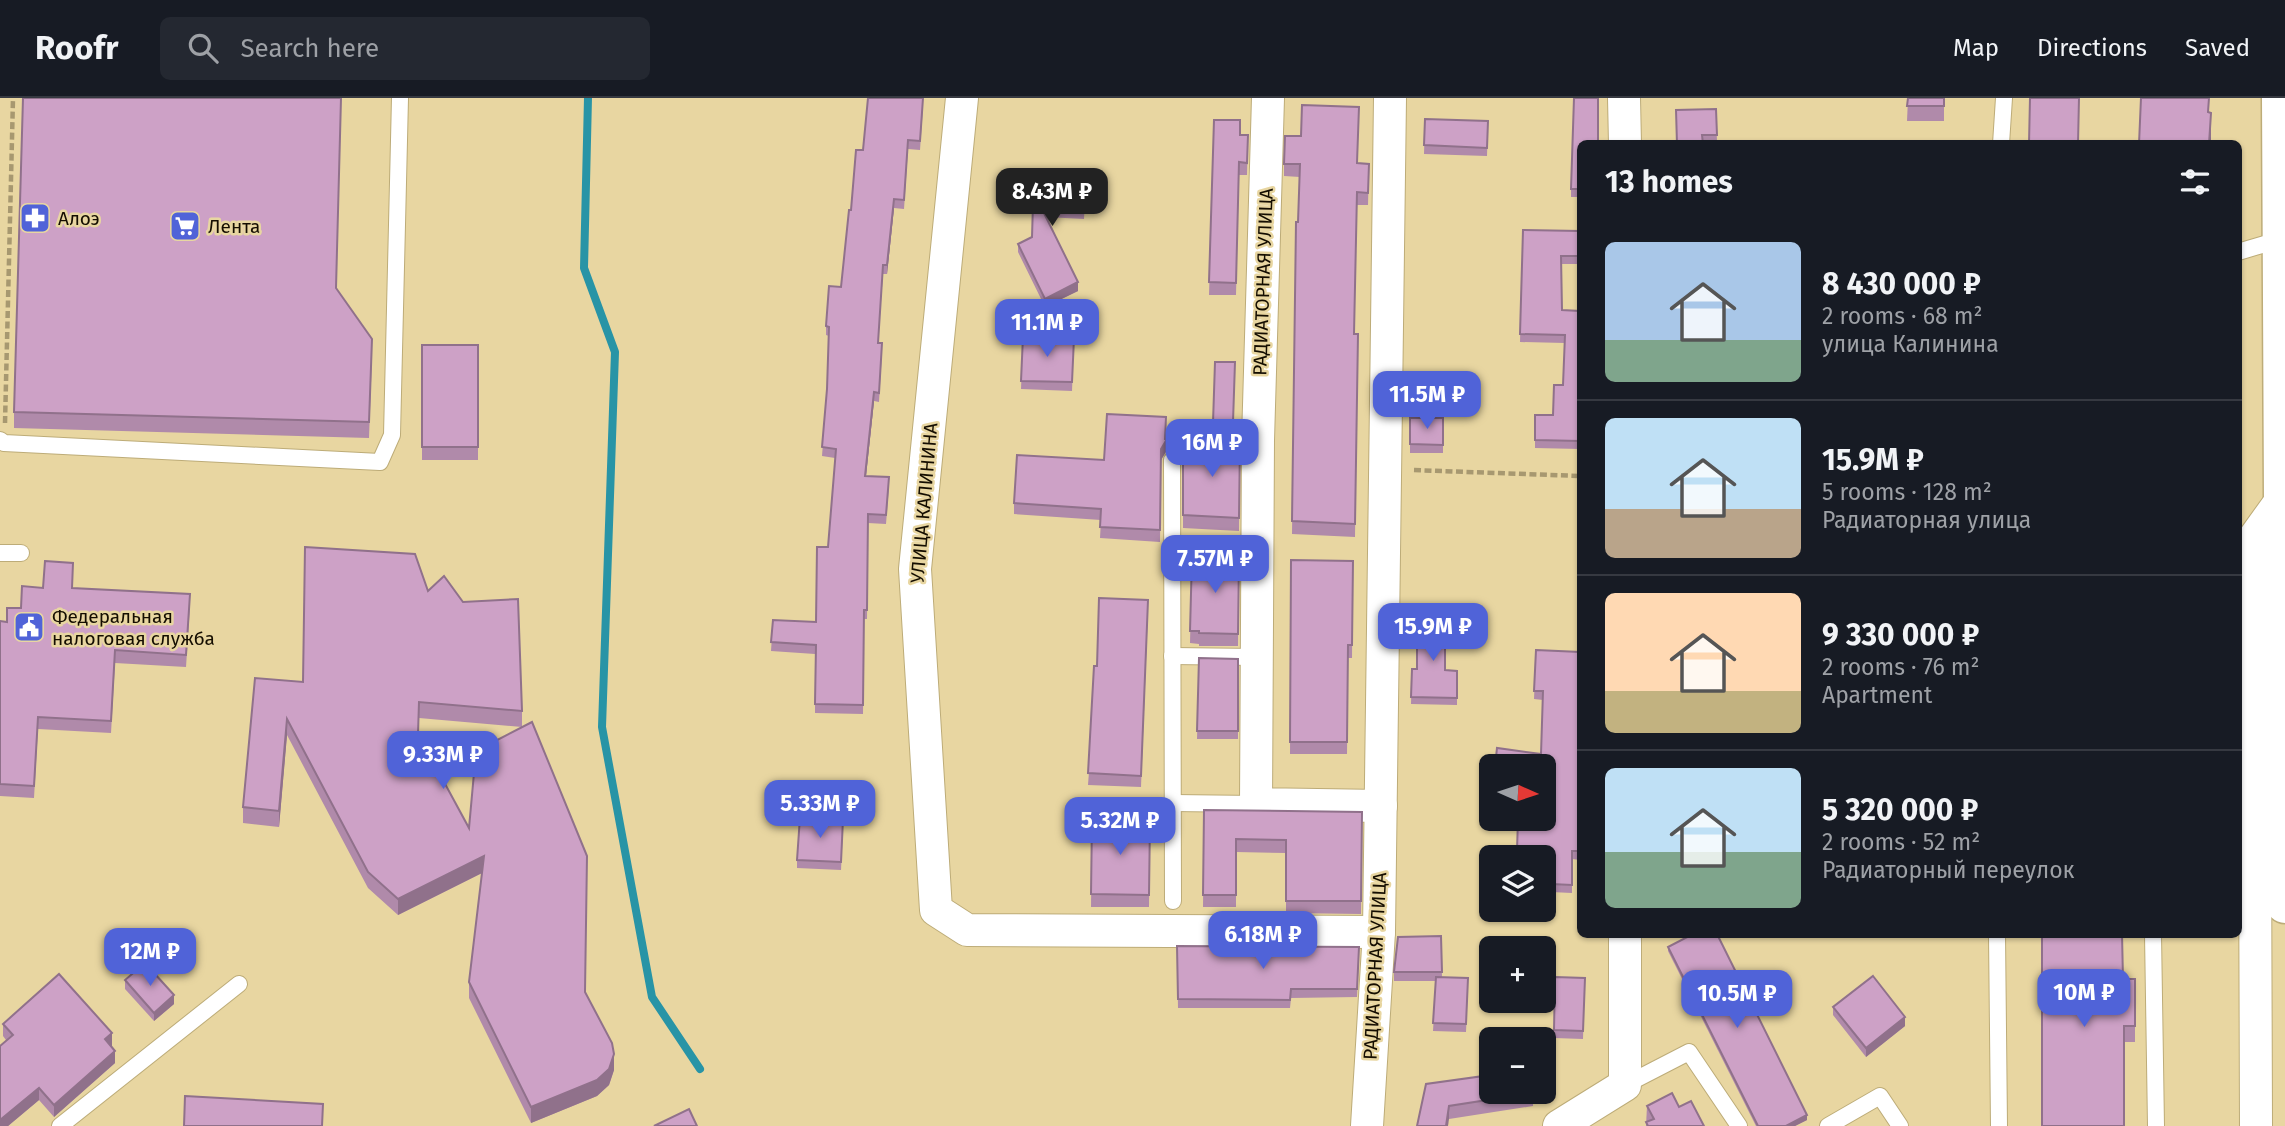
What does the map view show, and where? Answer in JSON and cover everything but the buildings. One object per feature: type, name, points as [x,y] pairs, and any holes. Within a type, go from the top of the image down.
[{"type":"street","name":"УЛИЦА КАЛИНИНА","points":[[962,98],[915,569],[936,910],[967,930],[1380,932]]},
{"type":"street","name":"РАДИАТОРНАЯ УЛИЦА","points":[[1256,804],[1258,440],[1268,98]]},
{"type":"street","name":"РАДИАТОРНАЯ УЛИЦА","points":[[1367,1126],[1380,932],[1390,98]]},
{"type":"street","points":[[1624,98],[1625,140]]},
{"type":"street","points":[[2256,1126],[2265,775],[2284,495],[2281,98]]},
{"type":"street","points":[[2284,495],[2254,538],[2246,659],[2285,904]]},
{"type":"street","points":[[1256,804],[1381,806]]},
{"type":"street","points":[[1559,1126],[1625,1085],[1625,938]]},
{"type":"lane","points":[[2,441],[380,462],[391,435],[400,98]]},
{"type":"lane","points":[[2001,140],[2004,98]]},
{"type":"lane","points":[[2242,251],[2282,239]]},
{"type":"lane","points":[[1173,901],[1172,460],[1192,443],[1258,440]]},
{"type":"lane","points":[[1172,547],[1257,544]]},
{"type":"lane","points":[[0,552],[21,553]]},
{"type":"lane","points":[[1172,656],[1256,657]]},
{"type":"lane","points":[[1173,803],[1256,804]]},
{"type":"lane","points":[[1997,938],[1999,1126]]},
{"type":"lane","points":[[2153,938],[2156,1126]]},
{"type":"lane","points":[[60,1126],[239,984]]},
{"type":"lane","points":[[1625,1085],[1689,1052],[1739,1126]]},
{"type":"lane","points":[[1828,1126],[1880,1096],[1900,1126]]},
{"type":"path","points":[[2,441],[13,98]]},
{"type":"path","points":[[1385,468],[1577,476]]},
{"type":"waterway","points":[[588,98],[584,268],[615,352],[602,727],[652,997],[700,1069]]},
{"type":"place","name":"Алоэ","points":[[35,218]]},
{"type":"place","name":"Лента","points":[[185,226]]},
{"type":"place","name":"Федеральная налоговая служба","points":[[29,627]]}]
